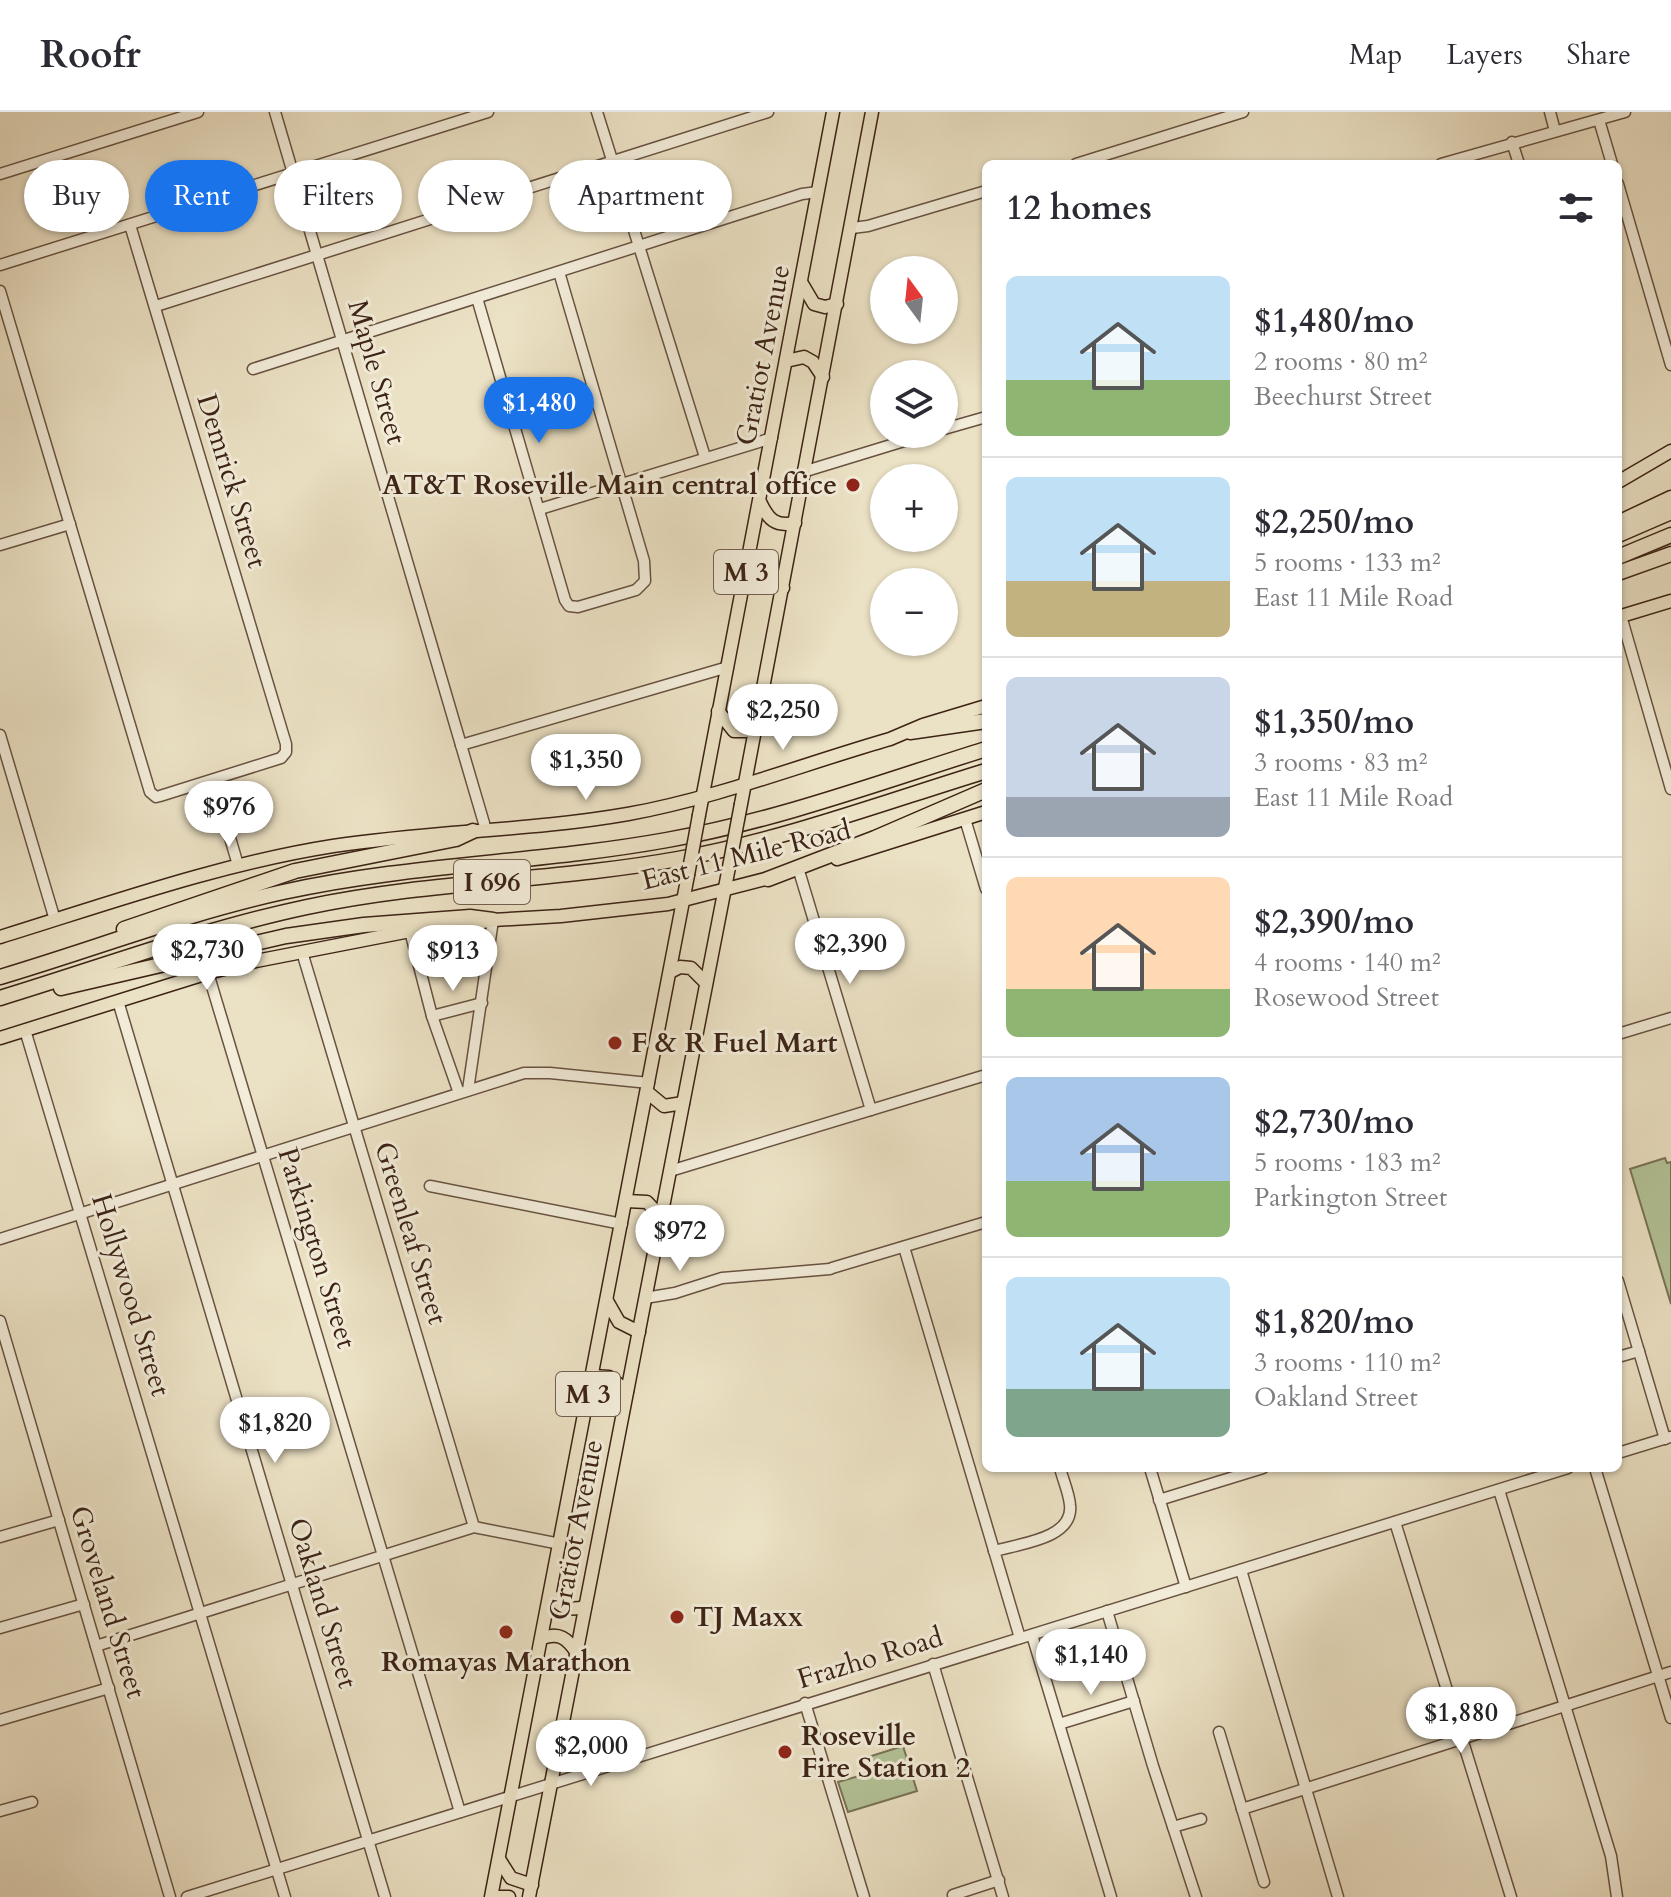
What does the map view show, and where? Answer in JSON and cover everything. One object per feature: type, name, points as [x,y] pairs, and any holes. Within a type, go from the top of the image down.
[{"type":"highway","points":[[1622,521],[1671,498]]},
{"type":"highway","points":[[1622,533],[1671,512]]},
{"type":"highway","points":[[1622,555],[1671,535]]},
{"type":"highway","points":[[1622,572],[1671,554]]},
{"type":"highway","points":[[910,732],[982,722]]},
{"type":"highway","name":"I 696","points":[[0,977],[229,906],[310,887],[372,876],[679,838],[766,817],[982,750]]},
{"type":"highway","name":"I 696","points":[[0,998],[232,926],[296,910],[362,897],[639,865],[701,854],[774,836],[982,772]]},
{"type":"highway","points":[[768,879],[875,838],[982,792]]},
{"type":"highway","points":[[42,964],[115,932],[295,871],[456,839],[480,830]]},
{"type":"highway","points":[[0,1006],[286,936],[440,919],[470,917],[493,920]]},
{"type":"main road","name":"Gratiot Avenue","points":[[702,795],[833,112]]},
{"type":"main road","name":"M 3","points":[[725,890],[872,112]]},
{"type":"main road","points":[[801,282],[814,304],[825,307],[837,304]]},
{"type":"main road","points":[[786,361],[804,357],[813,362],[823,377]]},
{"type":"main road","points":[[1622,480],[1671,451]]},
{"type":"main road","points":[[760,502],[773,522],[778,525],[795,523]]},
{"type":"main road","points":[[746,573],[758,568],[768,569],[776,575],[783,588]]},
{"type":"main road","points":[[1622,615],[1671,601]]},
{"type":"main road","points":[[0,937],[238,865],[334,846],[619,815],[746,783],[982,707]]},
{"type":"main road","points":[[718,711],[734,731],[756,727]]},
{"type":"main road","name":"M 3","points":[[683,900],[702,795]]},
{"type":"main road","name":"East 11 Mile Road","points":[[0,1038],[208,973],[302,952],[410,931],[493,920],[574,915],[683,900],[799,871],[982,813]]},
{"type":"main road","name":"Gratiot Avenue","points":[[531,1891],[725,890]]},
{"type":"main road","name":"Gratiot Avenue","points":[[493,1897],[683,900]]},
{"type":"main road","points":[[670,972],[680,967],[691,968],[706,983]]},
{"type":"main road","points":[[648,1088],[664,1106],[683,1103]]},
{"type":"main road","points":[[626,1201],[647,1202],[661,1217]]},
{"type":"main road","points":[[607,1301],[619,1322],[639,1332]]},
{"type":"main road","points":[[592,1376],[609,1377],[627,1391]]},
{"type":"main road","points":[[550,1594],[566,1609],[585,1607]]},
{"type":"main road","points":[[542,1638],[553,1635],[562,1637],[577,1653]]},
{"type":"main road","points":[[499,1859],[511,1878],[531,1891]]},
{"type":"main road","points":[[493,1897],[509,1897]]},
{"type":"street","points":[[0,174],[198,112]]},
{"type":"street","name":"Maple Street","points":[[275,112],[289,160]]},
{"type":"street","points":[[335,160],[488,112]]},
{"type":"street","points":[[597,112],[611,160]]},
{"type":"street","points":[[618,160],[768,112]]},
{"type":"street","points":[[1089,160],[1243,112]]},
{"type":"street","points":[[1550,112],[1555,131]]},
{"type":"street","points":[[1454,160],[1625,112]]},
{"type":"street","points":[[1599,120],[1611,160]]},
{"type":"street","points":[[1512,142],[1518,160]]},
{"type":"street","points":[[0,265],[274,179]]},
{"type":"street","points":[[156,306],[549,182]]},
{"type":"street","points":[[253,369],[802,194],[818,192]]},
{"type":"street","points":[[852,228],[982,192]]},
{"type":"street","points":[[1622,198],[1671,365]]},
{"type":"street","name":"Demrick Street","points":[[130,225],[286,744],[286,752],[277,760],[213,780]]},
{"type":"street","name":"Maple Street","points":[[310,232],[461,745],[480,830]]},
{"type":"street","points":[[633,232],[640,246],[705,457]]},
{"type":"street","points":[[477,298],[562,592],[569,606],[578,607],[636,590],[645,581],[644,561],[559,272]]},
{"type":"street","points":[[0,291],[152,795],[160,796],[213,780],[238,865]]},
{"type":"street","points":[[958,425],[982,418]]},
{"type":"street","points":[[540,509],[772,438]]},
{"type":"street","points":[[806,471],[881,448]]},
{"type":"street","points":[[0,545],[70,524]]},
{"type":"street","points":[[1622,626],[1671,789]]},
{"type":"street","points":[[461,745],[728,667]]},
{"type":"street","points":[[0,735],[55,920]]},
{"type":"street","points":[[965,819],[982,876]]},
{"type":"street","points":[[799,871],[871,1110]]},
{"type":"street","points":[[464,1091],[482,1003],[493,920]]},
{"type":"street","points":[[410,931],[432,1016],[464,1091]]},
{"type":"street","name":"Greenleaf Street","points":[[302,952],[474,1527]]},
{"type":"street","name":"Parkington Street","points":[[208,973],[460,1812]]},
{"type":"street","name":"Oakland Street","points":[[118,1001],[385,1897]]},
{"type":"street","points":[[432,1016],[482,1003]]},
{"type":"street","points":[[1622,1033],[1671,1018]]},
{"type":"street","name":"Hollywood Street","points":[[25,1030],[285,1897]]},
{"type":"street","points":[[0,1239],[524,1073],[539,1072],[648,1088]]},
{"type":"street","points":[[670,1171],[982,1076]]},
{"type":"street","points":[[430,1186],[622,1224]]},
{"type":"street","points":[[645,1298],[675,1293],[722,1278],[831,1269],[982,1223]]},
{"type":"street","points":[[904,1247],[1020,1638]]},
{"type":"street","points":[[1622,1294],[1668,1438],[1622,1452]]},
{"type":"street","name":"Groveland Street","points":[[0,1321],[170,1897]]},
{"type":"street","points":[[1622,1356],[1639,1351]]},
{"type":"street","points":[[994,1551],[1049,1535],[1065,1526],[1071,1509],[1061,1472]]},
{"type":"street","points":[[1151,1472],[1186,1587]]},
{"type":"street","points":[[1159,1500],[1237,1472]]},
{"type":"street","name":"Frazho Road","points":[[187,1897],[1555,1472]]},
{"type":"street","points":[[1596,1472],[1671,1718]]},
{"type":"street","points":[[1499,1490],[1611,1856],[1617,1897]]},
{"type":"street","points":[[0,1537],[59,1520]]},
{"type":"street","points":[[1395,1522],[1511,1897]]},
{"type":"street","points":[[96,1646],[474,1527],[560,1544]]},
{"type":"street","points":[[1241,1570],[1338,1897]]},
{"type":"street","points":[[0,1628],[84,1604]]},
{"type":"street","points":[[1107,1611],[1196,1897]]},
{"type":"street","points":[[1032,1635],[1111,1897]]},
{"type":"street","points":[[933,1664],[1003,1897]]},
{"type":"street","points":[[1242,1809],[1671,1672]]},
{"type":"street","points":[[0,1720],[109,1688]]},
{"type":"street","points":[[1059,1724],[1134,1701]]},
{"type":"street","points":[[805,1703],[864,1897]]},
{"type":"street","points":[[1219,1732],[1264,1882]]},
{"type":"street","points":[[0,1811],[32,1802]]},
{"type":"street","points":[[1173,1827],[1201,1819]]},
{"type":"street","points":[[953,1895],[999,1880]]},
{"type":"green space","points":[[1665,1158],[1667,1163],[1671,1162],[1671,1304],[1630,1169]]},
{"type":"green space","points":[[903,1746],[917,1791],[848,1812],[838,1782],[866,1774],[862,1759]]},
{"type":"place","name":"AT&T Roseville Main central office","points":[[853,485]]},
{"type":"place","name":"F & R Fuel Mart","points":[[615,1043]]},
{"type":"place","name":"TJ Maxx","points":[[677,1617]]},
{"type":"place","name":"Romayas Marathon","points":[[506,1632]]},
{"type":"place","name":"Roseville Fire Station 2","points":[[785,1752]]}]
